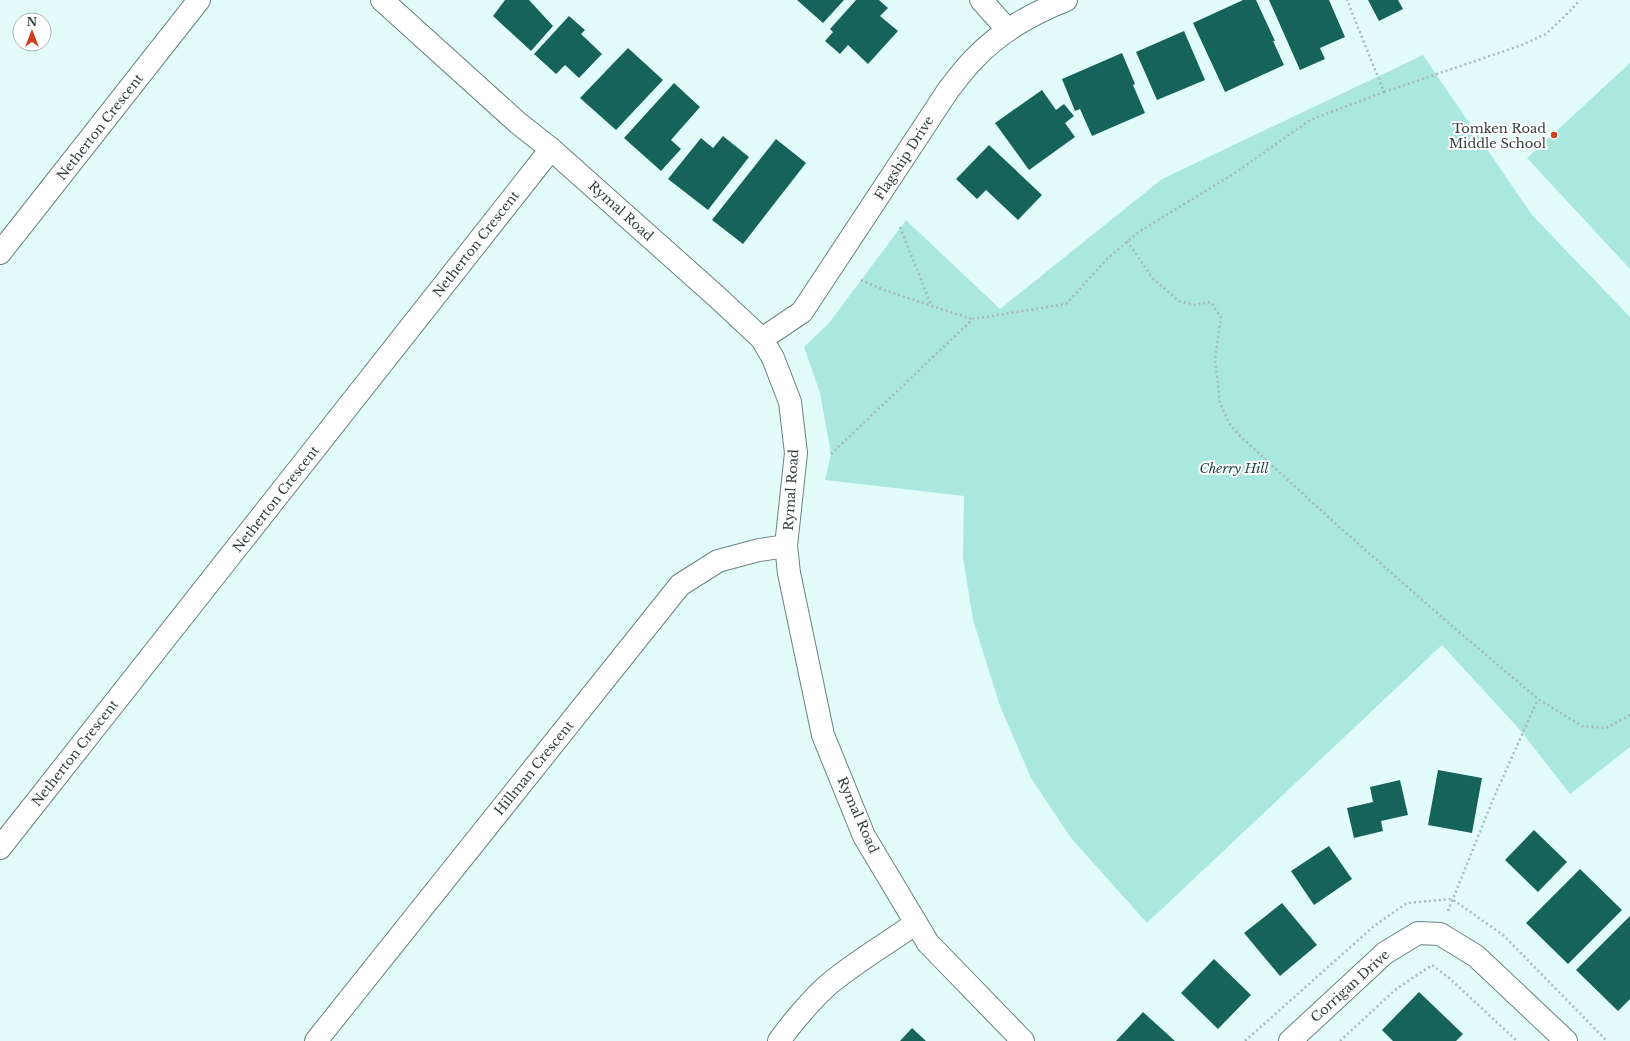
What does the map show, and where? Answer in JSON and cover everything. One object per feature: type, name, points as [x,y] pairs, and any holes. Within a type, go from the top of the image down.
[{"type":"street","name":"Netherton Crescent","points":[[0,253],[199,0]]},
{"type":"street","name":"Rymal Road","points":[[382,0],[518,123],[551,149],[716,296],[762,339],[773,358],[790,402],[796,453],[786,546],[789,572],[823,735],[864,836],[928,943],[1023,1041]]},
{"type":"street","points":[[981,0],[1008,30]]},
{"type":"street","name":"Flagship Drive","points":[[762,339],[802,312],[949,89],[974,58],[1008,30],[1036,12],[1066,0]]},
{"type":"street","name":"Netherton Crescent","points":[[0,848],[551,149]]},
{"type":"street","name":"Hillman Crescent","points":[[316,1041],[680,585],[718,561],[759,550],[786,546]]},
{"type":"street","points":[[779,1041],[827,986],[867,956],[916,923]]},
{"type":"street","name":"Corrigan Drive","points":[[1290,1041],[1385,953],[1418,933],[1440,934],[1476,956],[1566,1041]]},
{"type":"path","points":[[1347,0],[1384,92]]},
{"type":"path","points":[[861,280],[932,307],[973,319],[1066,304],[1108,258],[1140,231],[1235,173],[1310,120],[1384,92],[1522,45],[1546,34],[1580,0]]},
{"type":"path","points":[[900,227],[932,307]]},
{"type":"path","points":[[1127,241],[1153,279],[1179,301],[1195,306],[1211,302],[1221,318],[1215,358],[1220,403],[1229,423],[1239,435],[1415,594],[1538,699],[1582,726],[1606,728],[1630,715]]},
{"type":"path","points":[[831,454],[973,319]]},
{"type":"path","points":[[1440,934],[1452,899],[1494,797],[1538,699]]},
{"type":"path","points":[[1245,1041],[1374,926],[1407,903],[1452,899],[1503,935],[1607,1041]]},
{"type":"path","points":[[1340,1041],[1395,990],[1432,965],[1460,987],[1517,1041]]},
{"type":"green space","name":"Cherry Hill","points":[[1423,55],[1532,215],[1630,317],[1630,747],[1570,794],[1520,730],[1442,645],[1147,923],[1071,838],[1031,778],[1000,706],[973,620],[963,557],[964,496],[825,480],[831,454],[820,393],[804,347],[829,323],[906,220],[1000,309],[1162,179]]},
{"type":"green space","points":[[1630,63],[1630,269],[1527,158]]},
{"type":"building","points":[[505,0],[529,0],[553,26],[531,51],[493,16]]},
{"type":"building","points":[[797,0],[844,0],[823,23]]},
{"type":"building","points":[[856,0],[879,0],[888,8],[880,16],[898,31],[868,64],[848,45],[840,54],[825,41],[833,32],[830,29]]},
{"type":"building","points":[[1243,0],[1256,0],[1275,41],[1273,41],[1284,65],[1225,92],[1193,23]]},
{"type":"building","points":[[1269,0],[1329,0],[1345,37],[1320,48],[1325,59],[1300,70]]},
{"type":"building","points":[[1368,0],[1398,0],[1403,9],[1379,21]]},
{"type":"building","points":[[569,16],[585,30],[581,34],[602,54],[579,78],[565,65],[556,74],[534,54]]},
{"type":"building","points":[[1184,31],[1205,80],[1157,100],[1136,52]]},
{"type":"building","points":[[628,48],[663,80],[616,130],[580,98]]},
{"type":"building","points":[[1122,53],[1145,113],[1092,136],[1080,109],[1075,111],[1062,79]]},
{"type":"building","points":[[674,83],[700,107],[671,140],[681,149],[661,171],[624,138]]},
{"type":"building","points":[[1042,90],[1056,110],[1064,104],[1074,116],[1065,123],[1075,137],[1029,170],[995,123]]},
{"type":"building","points":[[723,136],[749,157],[708,210],[668,179],[701,138],[713,148]]},
{"type":"building","points":[[776,139],[806,163],[743,244],[712,220]]},
{"type":"building","points":[[989,145],[1042,195],[1018,220],[986,190],[977,199],[956,179]]},
{"type":"building","points":[[1438,770],[1482,778],[1472,833],[1428,825]]},
{"type":"building","points":[[1400,780],[1408,815],[1381,821],[1383,831],[1354,838],[1347,808],[1373,802],[1370,787]]},
{"type":"building","points":[[1534,830],[1567,862],[1538,892],[1505,860]]},
{"type":"building","points":[[1329,846],[1352,879],[1314,905],[1291,871]]},
{"type":"building","points":[[1580,869],[1622,910],[1568,964],[1526,923]]},
{"type":"building","points":[[1282,903],[1317,945],[1280,976],[1244,933]]},
{"type":"building","points":[[1630,916],[1630,999],[1618,1011],[1576,970]]},
{"type":"building","points":[[1214,959],[1251,995],[1218,1029],[1181,993]]},
{"type":"building","points":[[1419,992],[1463,1034],[1456,1041],[1393,1041],[1382,1030]]},
{"type":"building","points":[[1143,1012],[1175,1041],[1116,1041]]},
{"type":"building","points":[[912,1028],[926,1041],[900,1041]]},
{"type":"place","name":"Tomken Road Middle School","points":[[1554,135]]}]
